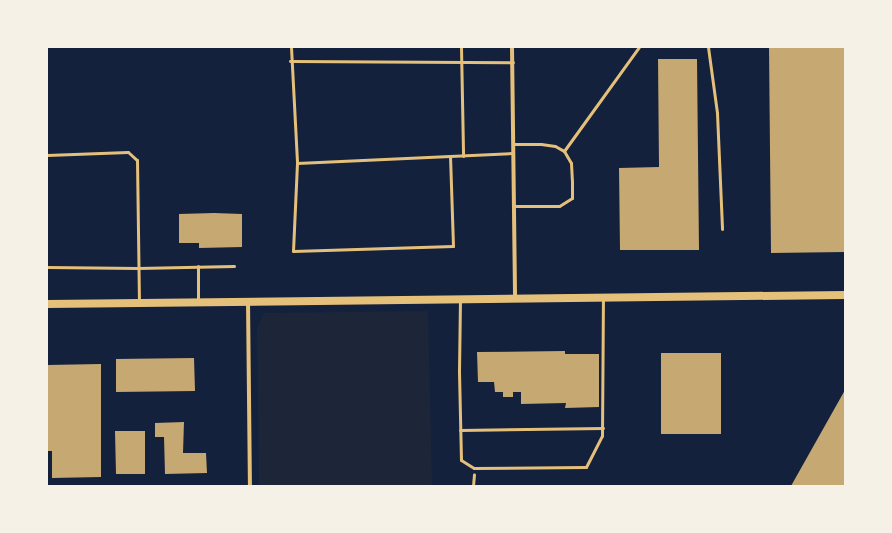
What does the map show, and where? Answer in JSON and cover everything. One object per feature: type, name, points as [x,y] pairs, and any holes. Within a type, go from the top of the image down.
[{"type":"main road","points":[[47,304],[845,295]]},
{"type":"street","points":[[512,47],[515,298]]},
{"type":"street","points":[[248,301],[250,486]]},
{"type":"lane","points":[[291,47],[290,61],[297,163],[293,251],[453,246],[450,156]]},
{"type":"lane","points":[[460,47],[463,156]]},
{"type":"lane","points":[[564,151],[639,47]]},
{"type":"lane","points":[[708,47],[717,113],[722,229]]},
{"type":"lane","points":[[290,61],[461,63],[513,62]]},
{"type":"lane","points":[[514,144],[541,144],[555,146],[564,151],[570,163],[572,198],[559,206],[514,206]]},
{"type":"lane","points":[[47,155],[128,152],[137,160],[139,302]]},
{"type":"lane","points":[[297,163],[514,153]]},
{"type":"lane","points":[[198,266],[198,302]]},
{"type":"lane","points":[[47,267],[138,268],[234,266]]},
{"type":"lane","points":[[460,299],[459,372],[461,460],[474,468],[522,468],[586,467],[602,436],[603,297]]},
{"type":"lane","points":[[460,430],[602,428]]},
{"type":"shaded area","points":[[428,311],[432,486],[259,486],[257,328],[264,313]]},
{"type":"building","points":[[769,47],[845,47],[845,252],[771,253]]},
{"type":"building","points":[[658,59],[697,59],[699,250],[620,250],[619,168],[659,167]]},
{"type":"building","points":[[179,214],[242,214],[242,247],[199,248],[199,243],[179,243]]},
{"type":"building","points":[[565,351],[565,354],[599,354],[599,407],[565,408],[566,403],[521,404],[521,392],[513,392],[513,397],[503,397],[503,392],[495,392],[494,382],[478,382],[477,352]]},
{"type":"building","points":[[661,353],[721,353],[721,434],[661,434]]},
{"type":"building","points":[[194,358],[195,391],[116,392],[116,359]]},
{"type":"building","points":[[101,364],[101,477],[52,478],[52,451],[47,451],[47,365]]},
{"type":"building","points":[[845,390],[845,486],[791,486]]},
{"type":"building","points":[[184,422],[183,453],[206,453],[207,473],[165,474],[164,437],[155,437],[155,423]]},
{"type":"building","points":[[115,431],[145,431],[145,474],[116,474]]}]
